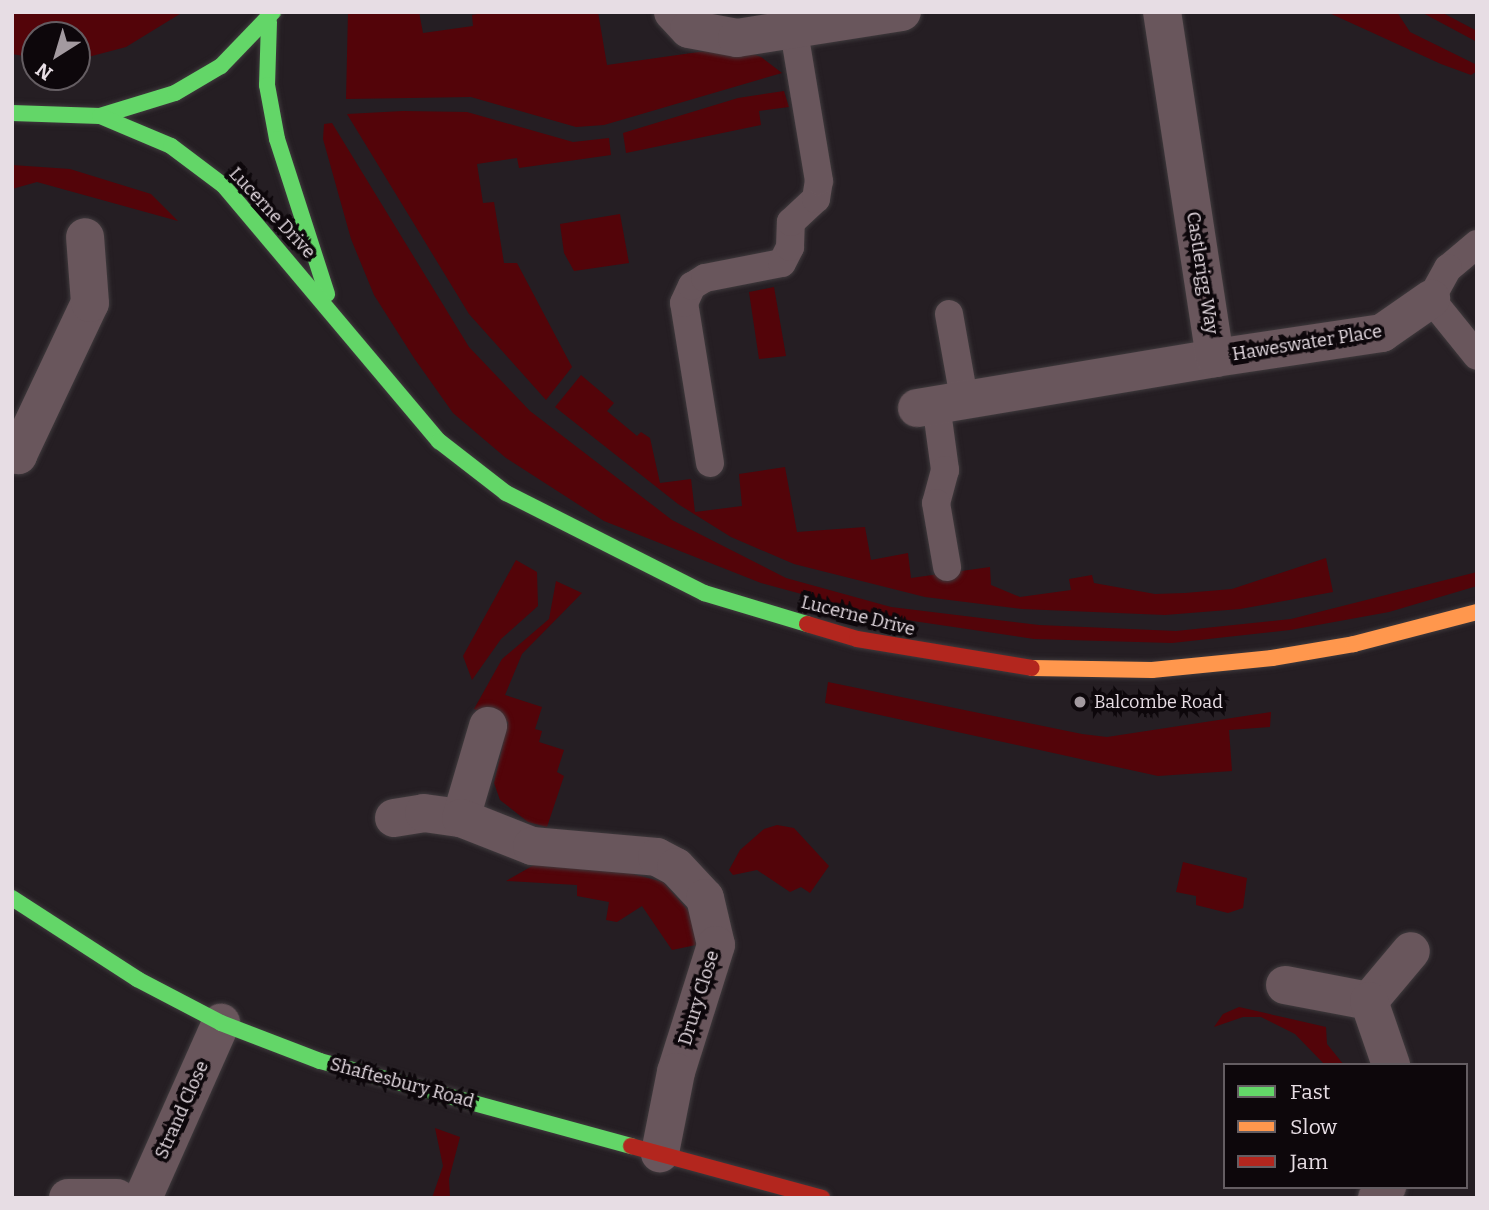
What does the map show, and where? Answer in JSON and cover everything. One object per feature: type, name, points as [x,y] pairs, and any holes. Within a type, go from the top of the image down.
[{"type":"street","points":[[673,12],[689,29],[737,38],[902,12]]},
{"type":"street","name":"Castlerigg Way","points":[[939,403],[1215,358],[1162,12]]},
{"type":"street","points":[[12,113],[100,116],[176,93],[220,66],[271,17]]},
{"type":"street","name":"Lucerne Drive","points":[[271,17],[267,85],[277,139],[332,308]]},
{"type":"street","name":"Lucerne Drive","points":[[100,116],[172,146],[224,186],[332,308],[374,368],[439,441],[506,493],[704,593],[857,639],[1007,667],[1152,670],[1354,644],[1477,612]]},
{"type":"street","points":[[14,458],[90,303],[85,237]]},
{"type":"street","name":"Haweswater Place","points":[[1215,358],[1382,333],[1430,299]]},
{"type":"street","points":[[461,818],[488,726]]},
{"type":"street","name":"Drury Close","points":[[394,818],[424,813],[461,818],[532,846],[657,857],[676,867],[705,898],[716,945],[676,1072],[660,1153]]},
{"type":"street","name":"Shaftesbury Road","points":[[12,898],[137,979],[221,1023],[320,1061],[822,1198]]},
{"type":"street","points":[[1369,1001],[1411,951]]},
{"type":"street","points":[[1285,985],[1369,1001]]},
{"type":"street","points":[[1369,1001],[1390,1063]]},
{"type":"street","name":"Strand Close","points":[[143,1198],[221,1023]]},
{"type":"street","points":[[68,1198],[117,1198]]},
{"type":"lane","points":[[710,463],[684,303],[692,286],[705,278],[782,263],[790,247],[791,222],[816,199],[819,181],[794,31]]},
{"type":"lane","points":[[1477,244],[1440,278],[1430,299],[1477,356]]},
{"type":"lane","points":[[947,566],[936,503],[945,470],[939,403],[948,314]]},
{"type":"shaded area","points":[[12,12],[183,12],[126,47],[91,56],[91,21],[21,21],[21,56],[12,54]]},
{"type":"shaded area","points":[[348,12],[419,12],[423,33],[473,26],[472,15],[488,12],[598,12],[607,65],[734,47],[761,57],[782,73],[604,125],[576,127],[471,97],[346,99]]},
{"type":"shaded area","points":[[1327,12],[1397,12],[1410,32],[1477,65],[1477,71],[1471,75],[1441,64]]},
{"type":"shaded area","points":[[1421,12],[1441,12],[1477,31],[1477,42]]},
{"type":"shaded area","points":[[784,91],[789,107],[759,111],[761,125],[626,153],[623,133],[738,98]]},
{"type":"shaded area","points":[[467,112],[573,142],[609,138],[611,155],[519,168],[517,158],[477,164],[483,203],[494,202],[504,263],[517,263],[572,367],[546,400],[469,314],[347,114]]},
{"type":"shaded area","points":[[332,123],[469,347],[530,411],[672,520],[786,578],[891,607],[1039,625],[1176,631],[1291,619],[1477,572],[1477,586],[1389,612],[1290,630],[1172,643],[1034,639],[886,617],[761,583],[604,521],[506,458],[453,413],[414,358],[374,295],[351,239],[323,139],[324,124]]},
{"type":"shaded area","points":[[12,165],[70,169],[151,194],[178,221],[37,182],[12,189]]},
{"type":"shaded area","points":[[620,214],[629,263],[574,271],[564,253],[560,224]]},
{"type":"shaded area","points":[[774,287],[786,356],[759,359],[749,292]]},
{"type":"shaded area","points":[[581,375],[614,403],[607,411],[637,436],[641,432],[650,438],[660,483],[691,479],[695,512],[742,506],[739,474],[785,467],[797,532],[865,527],[871,560],[908,553],[911,578],[990,567],[991,585],[1020,597],[1071,590],[1069,579],[1092,575],[1094,583],[1155,594],[1185,593],[1232,589],[1326,558],[1333,592],[1240,609],[1165,615],[1022,609],[925,597],[794,564],[731,537],[678,504],[555,407]]},
{"type":"shaded area","points":[[516,560],[537,572],[538,606],[501,639],[472,680],[463,656]]},
{"type":"shaded area","points":[[556,581],[582,593],[522,654],[505,695],[542,707],[535,729],[542,731],[539,742],[564,750],[557,772],[564,776],[547,827],[528,822],[500,800],[494,783],[508,722],[474,709],[502,659],[549,619]]},
{"type":"shaded area","points":[[828,682],[1107,737],[1271,712],[1270,727],[1229,730],[1232,771],[1158,776],[825,703]]},
{"type":"shaded area","points":[[777,825],[794,828],[829,866],[810,893],[801,887],[790,892],[757,870],[733,875],[729,870],[740,850],[764,829]]},
{"type":"shaded area","points":[[1183,862],[1247,878],[1243,908],[1228,913],[1196,905],[1196,896],[1176,892]]},
{"type":"shaded area","points":[[534,865],[629,873],[663,882],[694,917],[696,945],[672,950],[642,906],[617,922],[606,920],[609,902],[577,896],[577,885],[506,881]]},
{"type":"shaded area","points":[[1239,1007],[1326,1027],[1327,1044],[1342,1063],[1323,1063],[1295,1034],[1261,1017],[1243,1017],[1214,1027],[1223,1014]]},
{"type":"shaded area","points":[[435,1128],[460,1137],[449,1179],[450,1198],[432,1198],[443,1166]]},
{"type":"traffic: fast","points":[[12,113],[100,116],[175,93],[221,66],[273,12]]},
{"type":"traffic: fast","points":[[269,22],[267,85],[277,139],[327,294]]},
{"type":"traffic: fast","points":[[100,116],[171,146],[224,186],[439,441],[506,493],[704,593],[807,624]]},
{"type":"traffic: fast","points":[[12,898],[137,979],[221,1023],[320,1061],[631,1146]]},
{"type":"traffic: slow","points":[[1032,668],[1152,670],[1272,658],[1354,644],[1477,612]]},
{"type":"traffic: jam","points":[[807,624],[857,639],[1032,668]]},
{"type":"traffic: jam","points":[[631,1146],[822,1198]]},
{"type":"place","name":"Balcombe Road","points":[[1080,702]]}]
